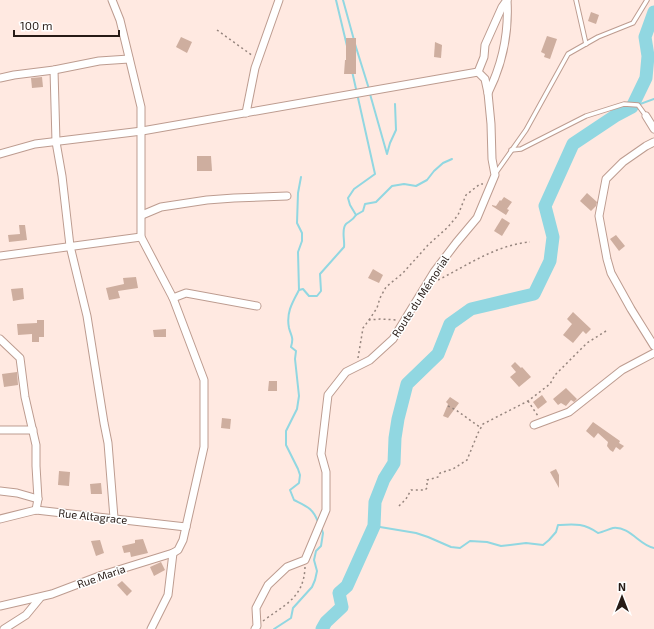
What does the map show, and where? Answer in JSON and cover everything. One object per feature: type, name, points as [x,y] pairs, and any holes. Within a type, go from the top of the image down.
[{"type":"street","points":[[112,0],[120,20],[141,107],[141,237],[173,298],[204,380],[204,447],[183,540],[178,550],[173,553],[168,595],[151,629]]},
{"type":"street","points":[[246,112],[258,59],[279,0]]},
{"type":"street","points":[[478,72],[484,57],[485,45],[499,13],[507,0]]},
{"type":"street","points":[[488,93],[494,80],[506,33],[508,17],[507,0]]},
{"type":"street","points":[[0,78],[54,70],[99,61],[129,59]]},
{"type":"street","points":[[54,70],[56,142],[62,176],[70,246],[87,316],[108,443],[114,518]]},
{"type":"street","points":[[478,72],[485,79],[488,93],[492,159],[495,175]]},
{"type":"street","points":[[0,154],[35,144],[142,131],[478,72]]},
{"type":"street","points":[[646,116],[654,129]]},
{"type":"street","points":[[654,142],[624,162],[606,179],[599,216],[611,273],[654,346]]},
{"type":"street","name":"Route du Mémorial","points":[[305,560],[326,510],[326,472],[321,454],[328,395],[346,372],[370,360],[393,339],[434,272],[456,243],[478,218],[495,175]]},
{"type":"street","points":[[142,215],[161,207],[207,200],[287,196]]},
{"type":"street","points":[[0,256],[141,237]]},
{"type":"street","points":[[173,298],[186,293],[256,306]]},
{"type":"street","points":[[0,339],[20,358],[36,445],[38,499],[36,510]]},
{"type":"street","points":[[534,425],[569,412],[622,370],[654,353]]},
{"type":"street","points":[[0,430],[33,430]]},
{"type":"street","points":[[0,491],[16,493],[38,499]]},
{"type":"street","name":"Rue Altagrace","points":[[0,519],[36,510],[186,527]]},
{"type":"street","name":"Rue Maria","points":[[0,606],[40,598],[102,575],[173,553]]},
{"type":"street","points":[[249,629],[256,627],[256,608],[268,585],[287,567],[305,560]]},
{"type":"street","points":[[4,629],[26,615],[40,598]]},
{"type":"lane","points":[[576,0],[586,44]]},
{"type":"lane","points":[[495,175],[526,130],[568,54],[586,44],[633,23],[647,0]]},
{"type":"lane","points":[[511,150],[521,149],[586,116],[624,104],[638,105],[646,116]]},
{"type":"path","points":[[218,30],[258,59]]},
{"type":"path","points":[[358,365],[363,328],[377,308],[386,287],[403,273],[428,245],[448,227],[458,215],[466,195],[480,184],[492,182]]},
{"type":"path","points":[[427,285],[486,254],[515,244],[530,242]]},
{"type":"path","points":[[369,320],[380,319],[404,321]]},
{"type":"path","points":[[399,506],[406,499],[411,490],[424,490],[427,488],[427,480],[438,477],[440,473],[454,469],[467,460],[483,424],[528,401],[550,384],[555,375],[586,343],[606,331]]},
{"type":"path","points":[[528,401],[542,422]]},
{"type":"path","points":[[448,406],[481,428]]},
{"type":"path","points":[[256,627],[297,596],[304,576],[305,560]]},
{"type":"building","points":[[591,12],[599,15],[596,24],[588,21]]},
{"type":"building","points":[[547,36],[557,39],[550,59],[544,57],[545,54],[541,52]]},
{"type":"building","points":[[181,37],[192,42],[187,53],[176,47]]},
{"type":"building","points":[[346,38],[356,38],[356,74],[344,74],[346,60]]},
{"type":"building","points":[[435,42],[442,45],[441,58],[434,57]]},
{"type":"building","points":[[42,77],[43,87],[32,88],[31,78]]},
{"type":"building","points":[[197,156],[211,156],[212,171],[197,171]]},
{"type":"building","points":[[587,193],[597,202],[596,206],[591,211],[580,201]]},
{"type":"building","points":[[504,197],[512,202],[507,209],[509,210],[506,215],[492,206],[496,206]]},
{"type":"building","points":[[502,218],[510,223],[502,236],[494,231]]},
{"type":"building","points":[[19,225],[25,225],[27,240],[9,242],[8,235],[20,234]]},
{"type":"building","points":[[616,235],[625,246],[619,251],[610,239]]},
{"type":"building","points":[[373,269],[383,275],[379,283],[368,278]]},
{"type":"building","points":[[136,277],[138,288],[118,291],[120,298],[109,300],[106,288],[124,284],[123,278]]},
{"type":"building","points":[[23,288],[24,299],[13,301],[11,289]]},
{"type":"building","points":[[573,312],[591,329],[586,334],[583,331],[573,343],[563,335],[572,324],[567,319]]},
{"type":"building","points":[[37,320],[44,320],[44,337],[39,337],[39,342],[32,342],[32,334],[18,335],[17,324],[37,323]]},
{"type":"building","points":[[166,329],[166,337],[154,337],[153,330]]},
{"type":"building","points":[[515,362],[531,377],[519,387],[510,377],[516,372],[511,366]]},
{"type":"building","points":[[17,372],[18,385],[4,387],[2,374]]},
{"type":"building","points":[[269,381],[277,381],[277,391],[268,391]]},
{"type":"building","points":[[566,388],[577,399],[574,402],[571,400],[566,406],[561,403],[558,405],[553,399]]},
{"type":"building","points":[[542,395],[547,402],[538,409],[533,402]]},
{"type":"building","points":[[450,397],[459,403],[448,418],[443,416],[448,404],[446,402]]},
{"type":"building","points":[[222,418],[231,419],[230,429],[221,428]]},
{"type":"building","points":[[593,422],[620,441],[619,443],[624,446],[620,450],[616,447],[613,452],[607,446],[608,442],[598,433],[594,438],[586,431]]},
{"type":"building","points":[[556,469],[559,475],[559,488],[550,472]]},
{"type":"building","points":[[59,471],[70,472],[69,486],[58,485]]},
{"type":"building","points":[[101,483],[102,494],[91,494],[90,484]]},
{"type":"building","points":[[143,539],[148,553],[131,557],[130,552],[124,553],[122,546],[135,543],[135,540]]},
{"type":"building","points":[[100,540],[104,553],[96,556],[91,541]]},
{"type":"building","points":[[161,562],[165,570],[154,576],[150,567]]},
{"type":"building","points":[[122,581],[132,591],[127,596],[117,585]]},
{"type":"waterway","points":[[336,0],[347,46]]},
{"type":"waterway","points":[[343,0],[354,40]]},
{"type":"waterway","points":[[322,629],[326,622],[342,607],[339,593],[347,586],[374,526],[375,502],[384,479],[394,463],[395,438],[398,419],[407,384],[438,354],[450,324],[471,309],[534,294],[550,261],[553,237],[545,206],[573,144],[615,116],[632,107],[646,78],[648,56],[645,37],[654,12]]},
{"type":"waterway","points":[[355,44],[369,89]]},
{"type":"waterway","points":[[318,522],[311,510],[294,500],[290,490],[299,483],[300,475],[286,445],[286,431],[297,409],[299,396],[295,359],[296,351],[291,347],[292,339],[288,318],[292,304],[299,290],[303,289],[309,296],[317,296],[321,291],[320,274],[344,247],[343,232],[345,226],[356,215],[348,198],[354,189],[375,174],[352,71]]},
{"type":"waterway","points":[[370,94],[387,154],[396,130],[395,104]]},
{"type":"waterway","points":[[632,107],[654,99]]},
{"type":"waterway","points":[[356,215],[363,211],[365,204],[376,202],[392,186],[404,184],[416,186],[427,180],[443,163],[452,159]]},
{"type":"waterway","points":[[299,290],[298,252],[302,241],[302,233],[297,223],[298,193],[301,177]]},
{"type":"waterway","points":[[374,526],[416,533],[451,547],[460,548],[470,541],[487,542],[501,546],[526,543],[543,545],[556,532],[558,525],[574,524],[588,527],[598,533],[613,528],[619,528],[630,533],[644,544],[654,548]]},
{"type":"waterway","points":[[274,629],[291,618],[293,608],[312,587],[317,571],[314,560],[316,551],[321,546],[323,533],[321,527]]}]
